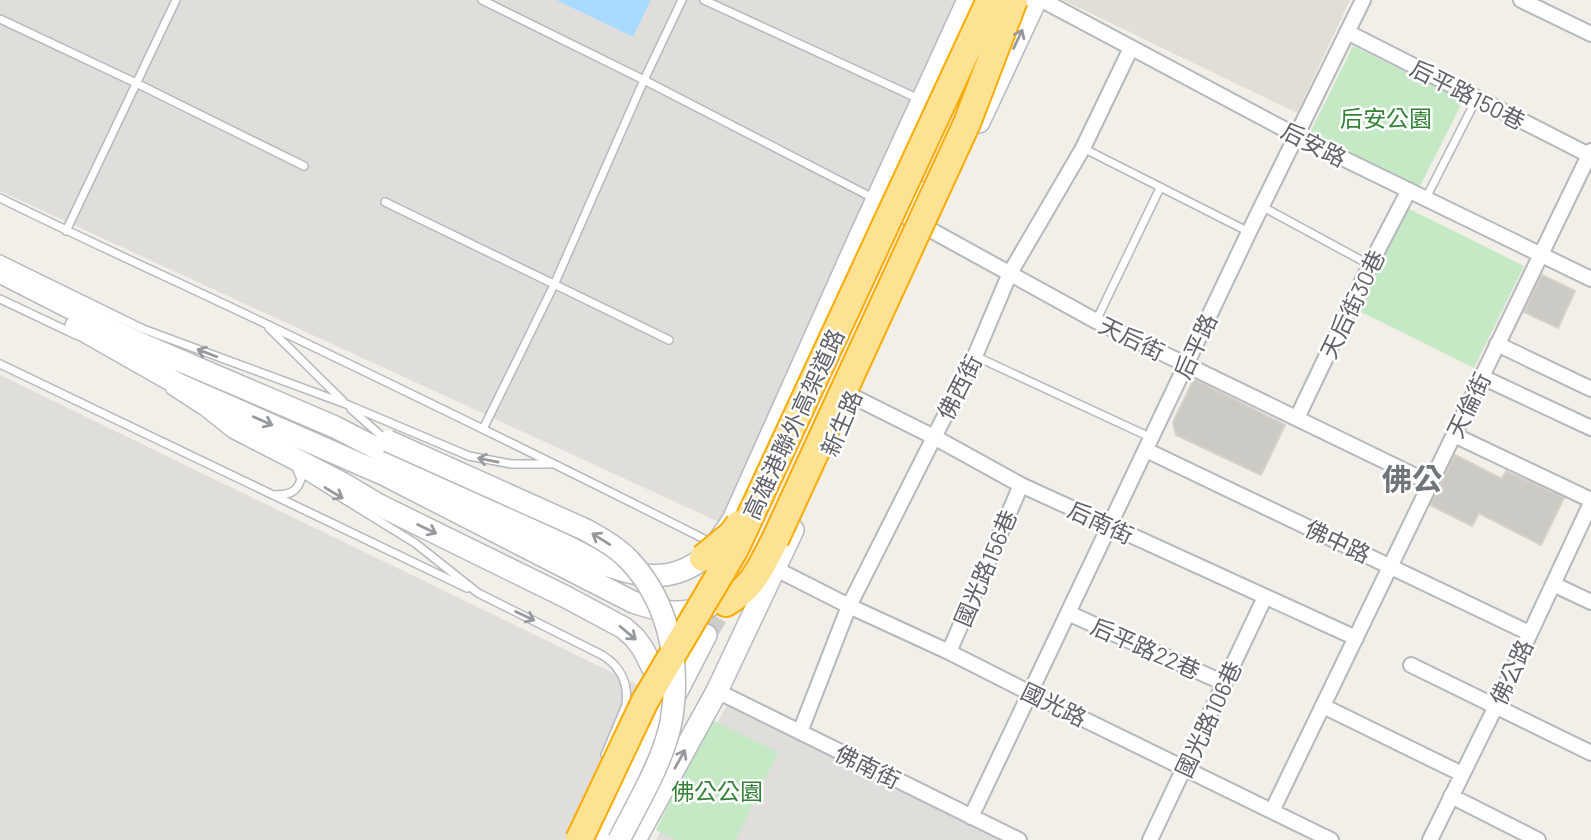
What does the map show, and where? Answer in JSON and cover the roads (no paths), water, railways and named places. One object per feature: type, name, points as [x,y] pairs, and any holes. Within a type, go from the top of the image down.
[{"type":"highway","points":[[709,552],[740,524],[978,0]]},
{"type":"highway","name":"高雄港聯外高架道路","points":[[581,836],[645,701],[735,549],[990,0]]},
{"type":"highway","name":"高雄港聯外高架道路","points":[[581,836],[743,553],[1001,0]]},
{"type":"highway","points":[[726,603],[751,584],[765,546],[967,123],[1013,0]]},
{"type":"street","name":"新生路","points":[[635,840],[717,691],[776,569],[852,396],[903,214],[922,100],[968,0]]},
{"type":"street","name":"新生路","points":[[709,552],[733,520],[861,234],[903,214],[920,192],[1013,0]]},
{"type":"street","name":"新生路","points":[[765,546],[903,214],[1036,0]]},
{"type":"street","name":"后安路","points":[[1042,0],[1297,136],[1591,279]]},
{"type":"street","name":"后平路","points":[[971,817],[1249,232],[1363,0]]},
{"type":"street","points":[[1521,0],[1591,34]]},
{"type":"street","name":"后平路150巷","points":[[1347,32],[1590,154]]},
{"type":"street","name":"佛西街","points":[[800,732],[849,606],[975,356],[1010,272],[1083,148],[1131,48]]},
{"type":"street","name":"天倫街","points":[[1272,811],[1590,154]]},
{"type":"street","name":"天后街30巷","points":[[1297,418],[1409,190]]},
{"type":"street","name":"天后街","points":[[903,214],[1096,321],[1430,483]]},
{"type":"street","points":[[0,272],[139,343],[335,427],[586,556],[624,572],[653,576],[670,574],[687,568],[709,552]]},
{"type":"street","points":[[0,287],[47,309],[171,385],[235,428],[379,505],[566,597],[624,628],[635,638],[651,661],[656,675],[659,690],[657,704],[599,840]]},
{"type":"street","points":[[1497,344],[1591,389]]},
{"type":"street","points":[[1482,377],[1591,428]]},
{"type":"street","points":[[171,385],[386,475],[633,602],[665,612],[690,612],[726,603],[761,583],[776,569]]},
{"type":"street","name":"后南街","points":[[852,396],[1021,485],[1356,638]]},
{"type":"street","points":[[335,427],[388,441],[586,530],[611,544],[630,561],[647,583],[667,625],[672,651],[674,679],[671,723],[654,769],[619,840]]},
{"type":"street","points":[[1454,435],[1591,502]]},
{"type":"street","name":"佛中路","points":[[1149,444],[1529,633]]},
{"type":"street","name":"國光路156巷","points":[[949,652],[1021,485]]},
{"type":"street","name":"佛公路","points":[[1430,840],[1591,502]]},
{"type":"street","name":"國光路","points":[[776,569],[1331,840]]},
{"type":"street","points":[[1553,584],[1591,602]]},
{"type":"street","name":"國光路106巷","points":[[1150,840],[1265,597]]},
{"type":"street","name":"后平路22巷","points":[[1068,613],[1224,683]]},
{"type":"street","points":[[599,840],[706,635]]},
{"type":"street","points":[[1412,665],[1591,753]]},
{"type":"street","name":"佛南街","points":[[717,691],[1019,840]]},
{"type":"street","points":[[1323,706],[1462,774]]},
{"type":"street","points":[[1451,796],[1538,840]]},
{"type":"lane","points":[[66,231],[176,0]]},
{"type":"lane","points":[[482,0],[903,214]]},
{"type":"lane","points":[[483,429],[554,285],[682,0]]},
{"type":"lane","points":[[704,0],[945,112]]},
{"type":"lane","points":[[0,19],[304,166]]},
{"type":"lane","points":[[1425,198],[1477,98]]},
{"type":"lane","points":[[1083,148],[1249,232]]},
{"type":"lane","points":[[1096,321],[1160,188]]},
{"type":"lane","points":[[0,198],[555,464],[709,552]]},
{"type":"lane","points":[[385,202],[669,340]]},
{"type":"lane","points":[[1263,207],[1370,265]]},
{"type":"lane","points":[[0,259],[142,328],[346,404],[469,456],[511,464],[555,464]]},
{"type":"lane","points":[[0,299],[75,334],[154,380]]},
{"type":"lane","points":[[264,323],[346,404],[388,441]]},
{"type":"lane","points":[[975,356],[1149,444]]},
{"type":"lane","points":[[0,364],[601,654],[618,668],[625,682],[627,696],[626,705],[601,766]]},
{"type":"lane","points":[[171,385],[297,470],[415,542],[478,593]]},
{"type":"lane","points":[[274,495],[288,495],[299,486],[301,479],[297,470]]},
{"type":"lane","points":[[570,840],[581,836]]},
{"type":"water","points":[[556,0],[651,0],[633,37]]},
{"type":"tunnel","points":[[706,635],[733,590]]},
{"type":"district","name":"佛公","points":[[1412,478]]},
{"type":"park label","name":"后安公園","points":[[1386,118]]},
{"type":"park label","name":"佛公公園","points":[[717,791]]}]
